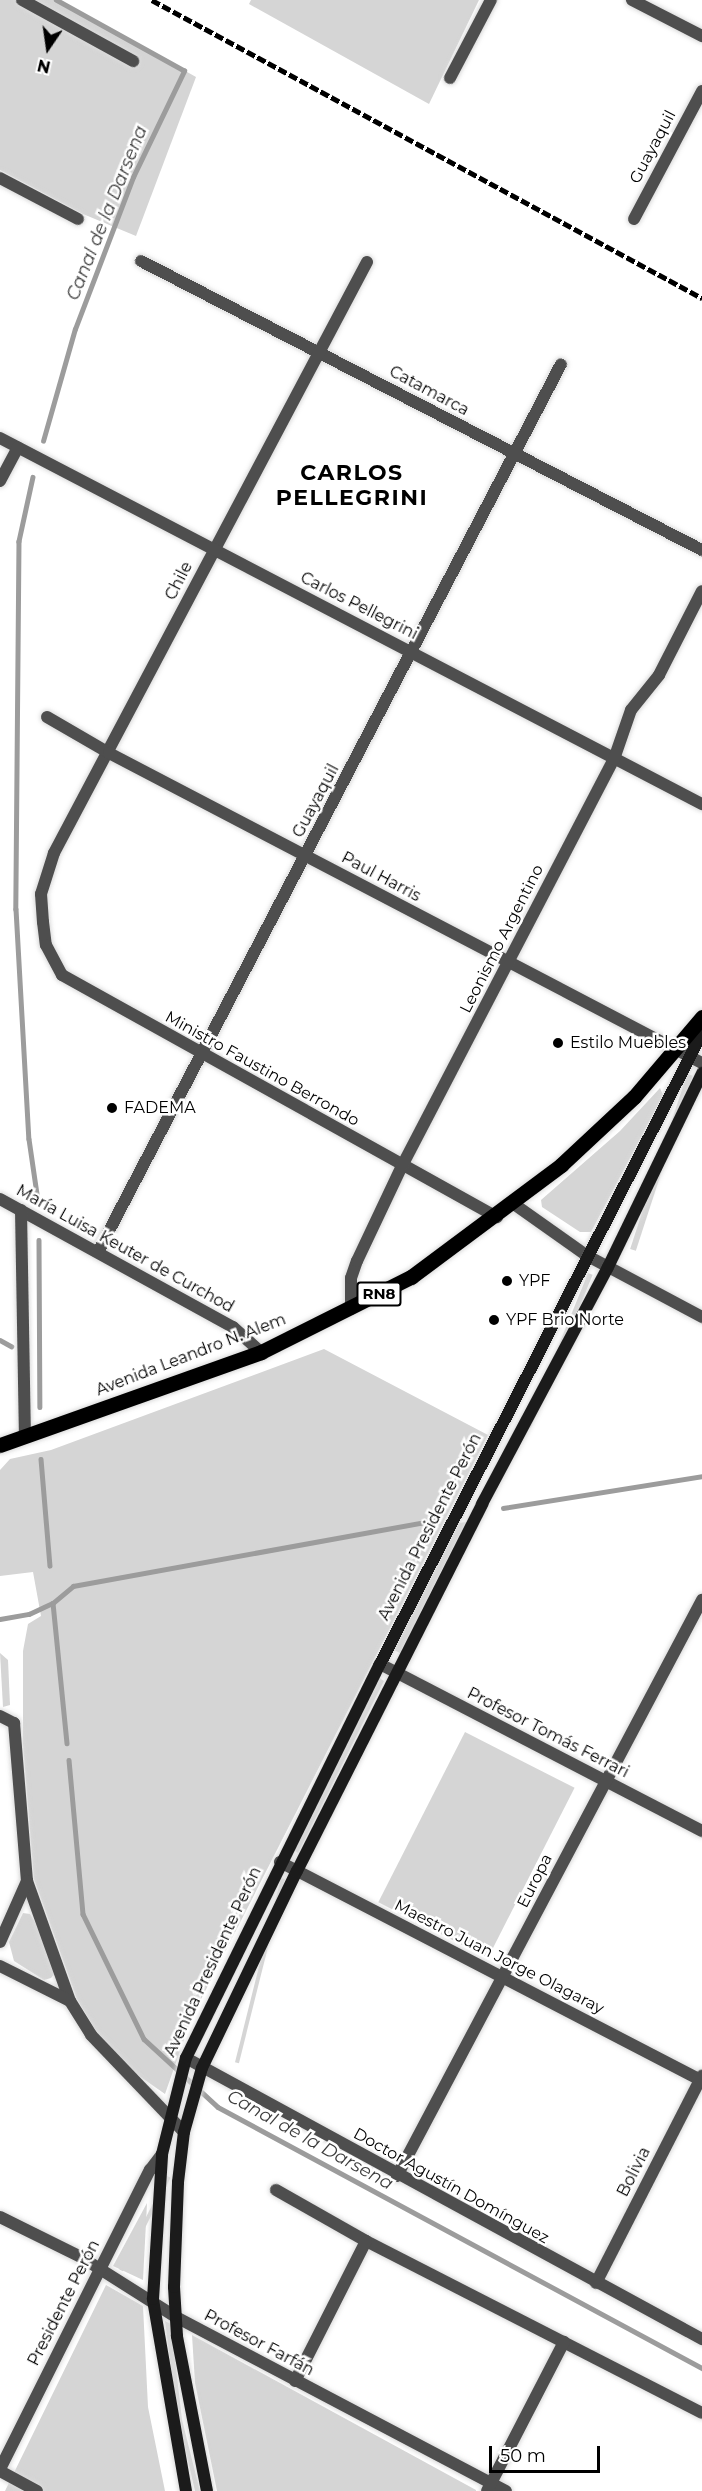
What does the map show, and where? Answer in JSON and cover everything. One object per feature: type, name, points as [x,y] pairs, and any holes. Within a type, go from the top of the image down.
[{"type":"main road","name":"RN8","points":[[676,1049],[702,1017]]},
{"type":"main road","name":"Avenida Presidente Perón","points":[[162,2154],[186,2058],[280,1862],[586,1255],[696,1060],[702,1033]]},
{"type":"main road","name":"Avenida Leandro N. Alem","points":[[0,1444],[261,1352],[411,1277],[514,1204],[634,1097],[676,1049]]},
{"type":"main road","name":"Avenida Presidente Perón","points":[[162,2154],[184,2132],[202,2068],[297,1871],[396,1673],[608,1267],[702,1073]]},
{"type":"main road","name":"Avenida Leandro N. Alem","points":[[0,1452],[22,1436]]},
{"type":"main road","points":[[494,1439],[512,1448]]},
{"type":"main road","points":[[184,2132],[174,2226],[176,2318],[192,2429],[207,2491]]},
{"type":"main road","points":[[162,2154],[153,2299],[172,2428],[186,2491]]},
{"type":"street","points":[[22,0],[133,61]]},
{"type":"street","points":[[450,78],[492,0]]},
{"type":"street","points":[[632,0],[702,36]]},
{"type":"street","name":"Guayaquil","points":[[633,219],[702,91]]},
{"type":"street","points":[[0,178],[78,219]]},
{"type":"street","name":"Catamarca","points":[[141,261],[702,550]]},
{"type":"street","name":"Chile","points":[[43,922],[41,894],[45,875],[367,262]]},
{"type":"street","name":"Guayaquil","points":[[98,1252],[561,364]]},
{"type":"street","name":"Carlos Pellegrini","points":[[0,438],[702,804]]},
{"type":"street","points":[[0,481],[18,447]]},
{"type":"street","name":"Leonismo Argentino","points":[[351,1309],[351,1278],[357,1261],[402,1166],[614,759],[631,710],[659,675],[702,591]]},
{"type":"street","name":"Paul Harris","points":[[47,717],[109,753],[696,1060]]},
{"type":"street","name":"Ministro Faustino Berrondo","points":[[43,922],[46,945],[62,975],[402,1166],[497,1216]]},
{"type":"street","name":"María Luisa Keuter de Curchod","points":[[0,1198],[233,1327],[261,1352]]},
{"type":"street","points":[[514,1204],[586,1255],[702,1317]]},
{"type":"street","points":[[21,1210],[22,1436]]},
{"type":"street","name":"Europa","points":[[397,2176],[504,1978],[604,1780],[702,1600]]},
{"type":"street","name":"Profesor Tomás Ferrari","points":[[380,1664],[702,1831]]},
{"type":"street","points":[[0,1716],[14,1723],[27,1881],[70,2001],[99,2043],[184,2132]]},
{"type":"street","name":"Maestro Juan Jorge Olagaray","points":[[280,1862],[701,2079]]},
{"type":"street","points":[[0,1942],[27,1881]]},
{"type":"street","points":[[0,1966],[70,2001]]},
{"type":"street","name":"Doctor Agustín Domínguez","points":[[186,2058],[397,2176],[702,2339]]},
{"type":"street","name":"Bolivia","points":[[596,2283],[701,2079]]},
{"type":"street","name":"Presidente Perón","points":[[0,2470],[150,2170],[162,2154]]},
{"type":"street","points":[[276,2190],[366,2241],[702,2413]]},
{"type":"street","name":"Profesor Farfán","points":[[0,2217],[81,2257],[99,2270],[153,2299],[176,2318],[489,2487],[506,2491]]},
{"type":"street","points":[[295,2381],[366,2241]]},
{"type":"street","points":[[489,2487],[564,2342]]},
{"type":"street","points":[[0,2470],[37,2491]]},
{"type":"shaded area","points":[[0,0],[59,0],[196,77],[136,236],[83,214],[0,170]]},
{"type":"shaded area","points":[[251,0],[479,0],[429,104],[249,4]]},
{"type":"shaded area","points":[[687,1074],[693,1076],[636,1251],[630,1249]]},
{"type":"shaded area","points":[[660,1088],[663,1095],[591,1232],[580,1232],[542,1207],[541,1200],[620,1131]]},
{"type":"shaded area","points":[[588,1273],[593,1275],[531,1428],[526,1426]]},
{"type":"shaded area","points":[[324,1349],[488,1435],[192,2017],[165,2094],[132,2071],[98,2034],[77,1999],[34,1879],[23,1744],[23,1651],[28,1624],[41,1616],[33,1572],[0,1576],[0,1470],[10,1459],[51,1450]]},
{"type":"shaded area","points":[[466,1522],[400,1653],[394,1650],[459,1523]]},
{"type":"shaded area","points":[[0,1653],[8,1660],[10,1705],[3,1707]]},
{"type":"shaded area","points":[[379,1678],[384,1681],[298,1853],[294,1850]]},
{"type":"shaded area","points":[[465,1732],[575,1788],[488,1958],[378,1902]]},
{"type":"shaded area","points":[[281,1878],[285,1879],[239,2063],[235,2062]]},
{"type":"shaded area","points":[[23,1913],[30,1914],[36,1924],[55,1973],[51,1978],[44,1980],[14,1961],[9,1942]]},
{"type":"shaded area","points":[[167,2176],[171,2178],[123,2271],[119,2270]]},
{"type":"shaded area","points":[[147,2203],[143,2280],[113,2266]]},
{"type":"shaded area","points":[[106,2285],[143,2306],[148,2407],[165,2491],[5,2491]]},
{"type":"shaded area","points":[[165,2321],[171,2324],[182,2420],[200,2491],[195,2491],[177,2414]]},
{"type":"shaded area","points":[[192,2335],[476,2491],[217,2491],[195,2383]]},
{"type":"waterway","name":"Canal de la Darsena","points":[[43,441],[75,329],[133,177],[184,71],[56,0]]},
{"type":"waterway","name":"Canal de la Darsena","points":[[33,477],[19,541],[16,909],[29,1139],[38,1201]]},
{"type":"waterway","name":"Canal de la Darsena","points":[[39,1240],[40,1407]]},
{"type":"waterway","points":[[0,1340],[11,1346]]},
{"type":"waterway","name":"Canal de la Darsena","points":[[41,1459],[50,1566]]},
{"type":"waterway","points":[[503,1508],[702,1476]]},
{"type":"waterway","points":[[0,1619],[29,1614],[53,1603],[73,1586],[435,1520]]},
{"type":"waterway","name":"Canal de la Darsena","points":[[53,1603],[67,1743]]},
{"type":"waterway","name":"Canal de la Darsena","points":[[69,1760],[83,1914],[144,2039],[218,2107],[702,2368]]},
{"type":"railway","points":[[152,0],[702,298]]},
{"type":"place","name":"Estilo Muebles","points":[[558,1043]]},
{"type":"place","name":"FADEMA","points":[[112,1108]]},
{"type":"place","name":"YPF","points":[[507,1281]]},
{"type":"place","name":"YPF Brio Norte","points":[[494,1320]]},
{"type":"district","name":"CARLOS PELLEGRINI","points":[[352,485]]}]
